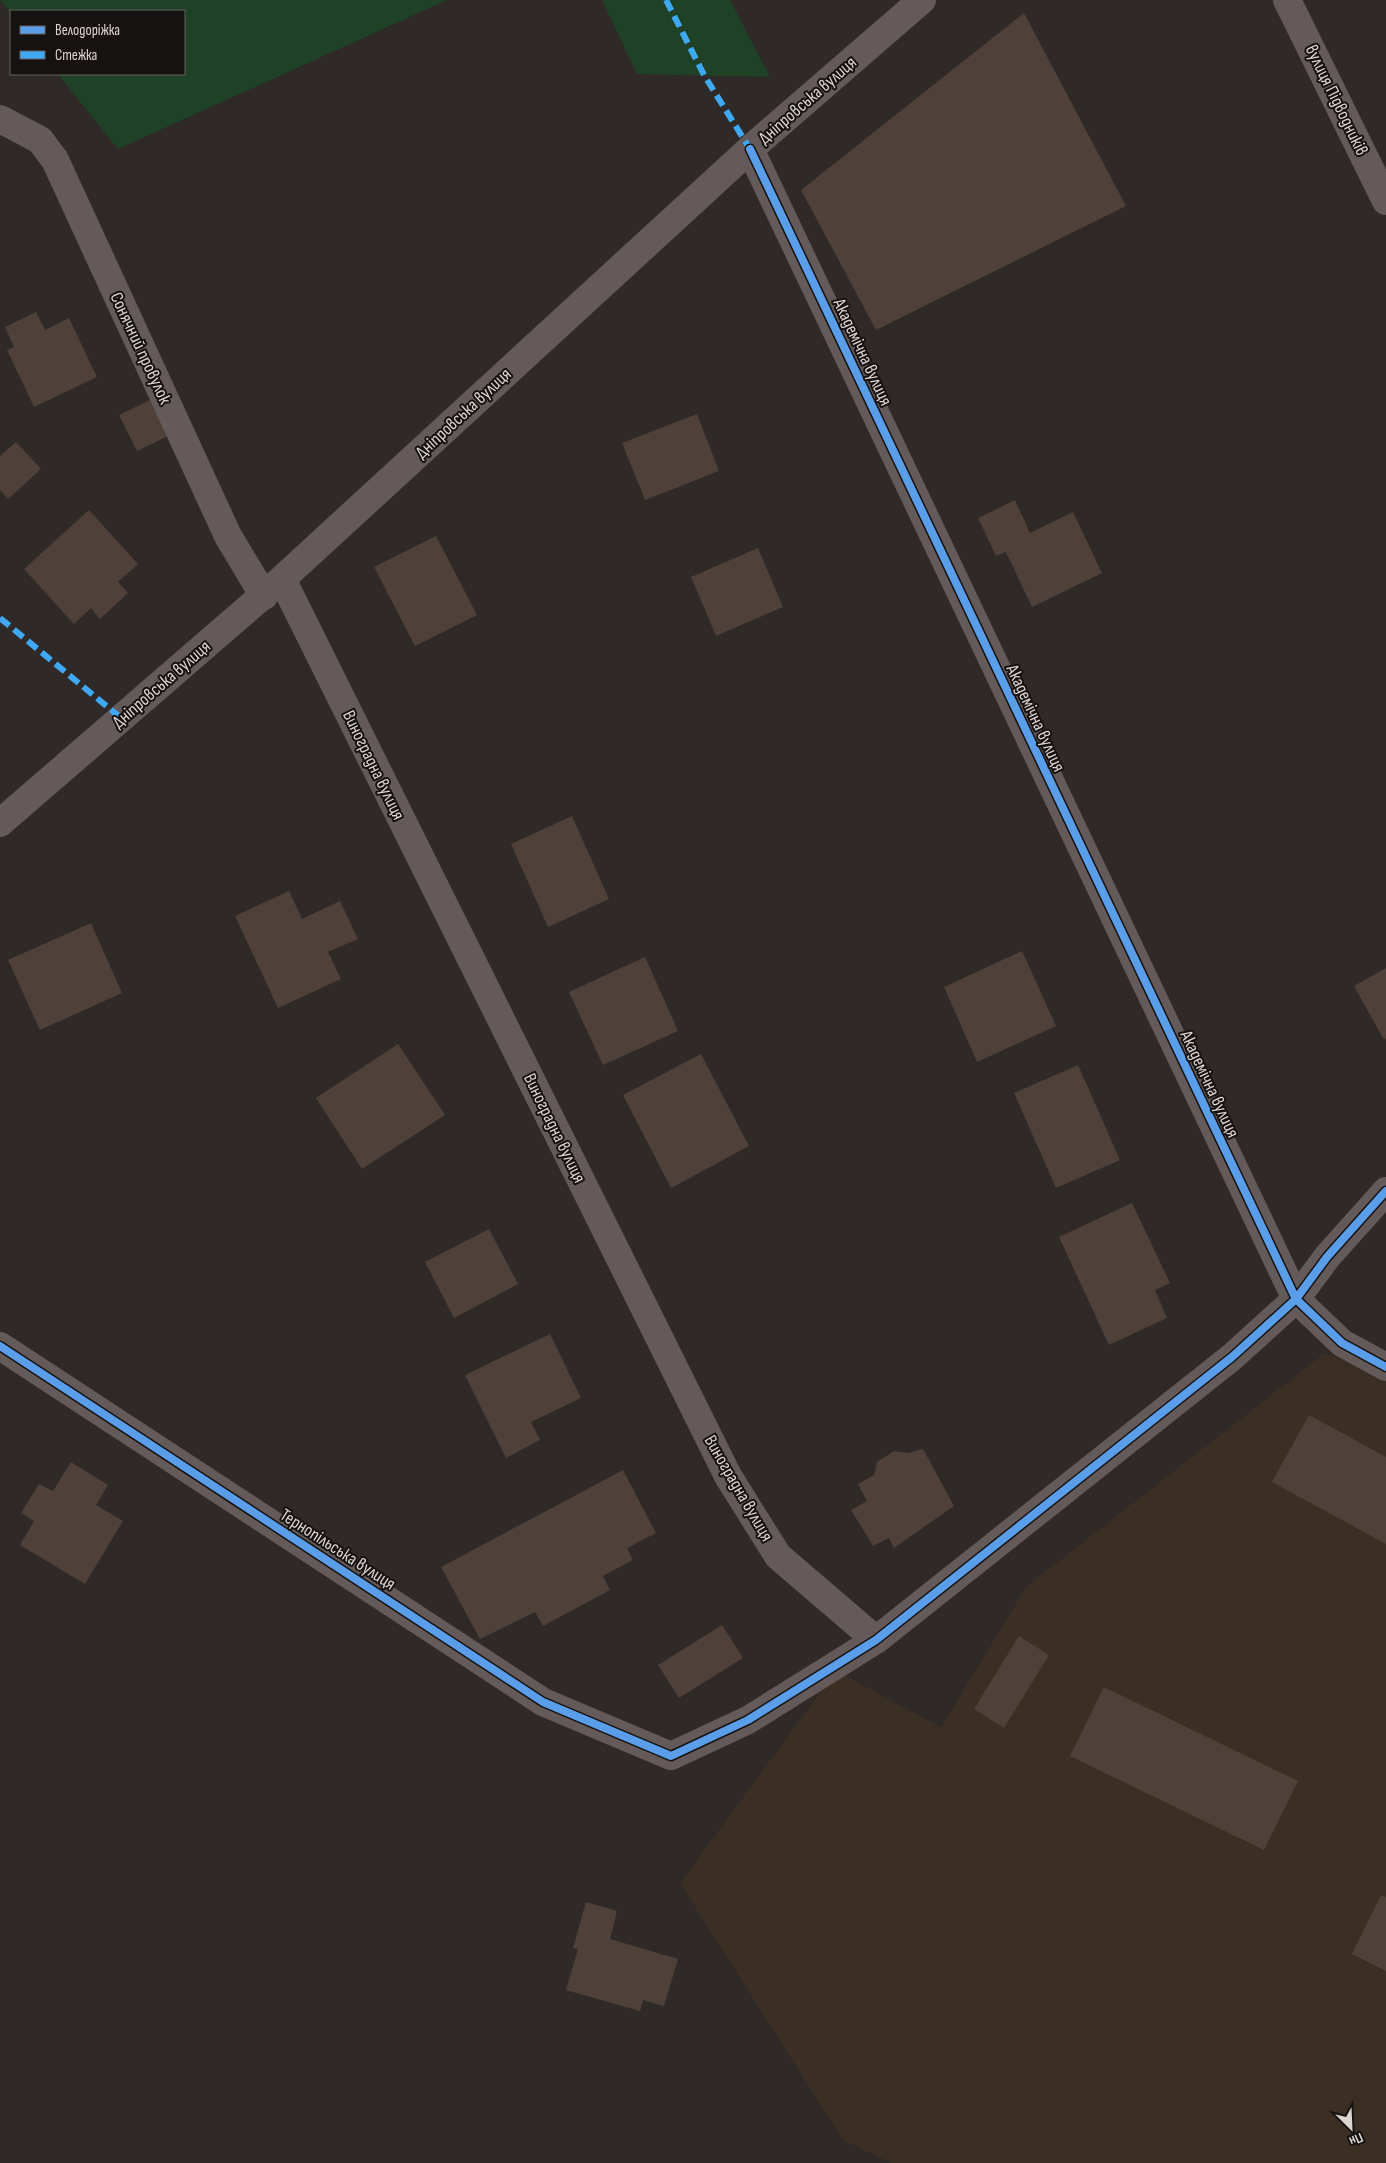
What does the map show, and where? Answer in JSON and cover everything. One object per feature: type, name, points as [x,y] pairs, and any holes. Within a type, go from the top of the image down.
[{"type":"street","name":"Дніпровська вулиця","points":[[0,822],[273,587],[750,149],[922,0]]},
{"type":"street","name":"вулиця Підводників","points":[[1287,0],[1386,201]]},
{"type":"street","name":"Сонячний провулок","points":[[0,119],[40,140],[55,160],[228,536],[273,587]]},
{"type":"street","name":"Академічна вулиця","points":[[750,149],[1296,1299]]},
{"type":"street","name":"Виноградна вулиця","points":[[273,587],[728,1476],[778,1556],[876,1640]]},
{"type":"street","points":[[876,1640],[1232,1357],[1296,1299],[1326,1257],[1386,1191]]},
{"type":"street","points":[[1296,1299],[1342,1343],[1386,1367]]},
{"type":"street","name":"Тернопільська вулиця","points":[[0,1346],[543,1702],[672,1756],[748,1720],[876,1640]]},
{"type":"shaded area","points":[[1325,1353],[1386,1376],[1386,2163],[892,2163],[843,2140],[680,1883],[836,1671],[941,1727],[1027,1586]]},
{"type":"green space","points":[[0,0],[447,0],[118,149],[59,75],[185,75],[185,10],[10,10],[10,13]]},
{"type":"green space","points":[[602,0],[730,0],[770,77],[637,74]]},
{"type":"building","points":[[1024,13],[1126,206],[876,330],[801,190]]},
{"type":"building","points":[[36,312],[45,330],[69,318],[97,377],[34,407],[7,350],[14,347],[5,327]]},
{"type":"building","points":[[152,399],[170,435],[137,451],[119,415]]},
{"type":"building","points":[[697,414],[719,471],[645,500],[622,443]]},
{"type":"building","points":[[16,442],[41,469],[8,499],[0,490],[0,456]]},
{"type":"building","points":[[1015,500],[1030,533],[1073,512],[1102,573],[1032,607],[1006,552],[996,556],[978,518]]},
{"type":"building","points":[[89,510],[138,564],[118,582],[128,593],[100,619],[91,608],[74,624],[24,569]]},
{"type":"building","points":[[436,536],[477,615],[415,646],[374,567]]},
{"type":"building","points":[[758,548],[783,607],[716,636],[691,577]]},
{"type":"building","points":[[572,816],[609,899],[548,927],[511,844]]},
{"type":"building","points":[[289,891],[302,919],[340,901],[358,939],[328,952],[341,979],[278,1008],[235,916]]},
{"type":"building","points":[[91,923],[122,993],[40,1030],[8,960]]},
{"type":"building","points":[[1022,951],[1056,1026],[977,1062],[944,987]]},
{"type":"building","points":[[645,957],[678,1031],[603,1065],[569,992]]},
{"type":"building","points":[[1386,968],[1386,1038],[1384,1040],[1354,986]]},
{"type":"building","points":[[398,1044],[445,1115],[362,1169],[316,1098]]},
{"type":"building","points":[[701,1054],[749,1146],[671,1188],[623,1095]]},
{"type":"building","points":[[1078,1065],[1120,1160],[1056,1188],[1014,1093]]},
{"type":"building","points":[[1132,1203],[1170,1283],[1155,1290],[1167,1318],[1109,1345],[1059,1237]]},
{"type":"building","points":[[489,1229],[518,1284],[454,1318],[425,1262]]},
{"type":"building","points":[[550,1334],[581,1398],[531,1422],[540,1440],[506,1458],[465,1375]]},
{"type":"building","points":[[1309,1415],[1386,1457],[1386,1544],[1272,1482]]},
{"type":"building","points":[[923,1449],[954,1506],[894,1548],[889,1538],[873,1546],[851,1510],[867,1501],[858,1484],[874,1475],[877,1462],[894,1451],[908,1453]]},
{"type":"building","points":[[71,1462],[108,1485],[96,1505],[123,1521],[85,1584],[20,1545],[34,1521],[21,1513],[39,1484],[53,1491]]},
{"type":"building","points":[[623,1470],[656,1533],[627,1548],[633,1560],[603,1576],[610,1590],[543,1626],[535,1612],[480,1639],[441,1567]]},
{"type":"building","points":[[722,1625],[743,1658],[679,1698],[658,1665]]},
{"type":"building","points":[[1019,1636],[1049,1655],[1004,1728],[974,1709]]},
{"type":"building","points":[[1104,1687],[1298,1781],[1264,1850],[1070,1756]]},
{"type":"building","points":[[1381,1895],[1386,1897],[1386,1971],[1352,1954]]},
{"type":"building","points":[[586,1902],[617,1911],[610,1939],[678,1959],[664,2006],[643,2000],[640,2011],[566,1990],[578,1949],[573,1948]]},
{"type":"marked path","points":[[666,0],[704,75],[750,149]]},
{"type":"marked path","points":[[0,618],[121,718]]},
{"type":"cycle path","points":[[750,149],[1296,1299],[1342,1343],[1386,1367]]},
{"type":"cycle path","points":[[0,1346],[543,1702],[671,1756],[748,1720],[876,1640],[1232,1357],[1296,1299],[1327,1257],[1386,1191]]}]
